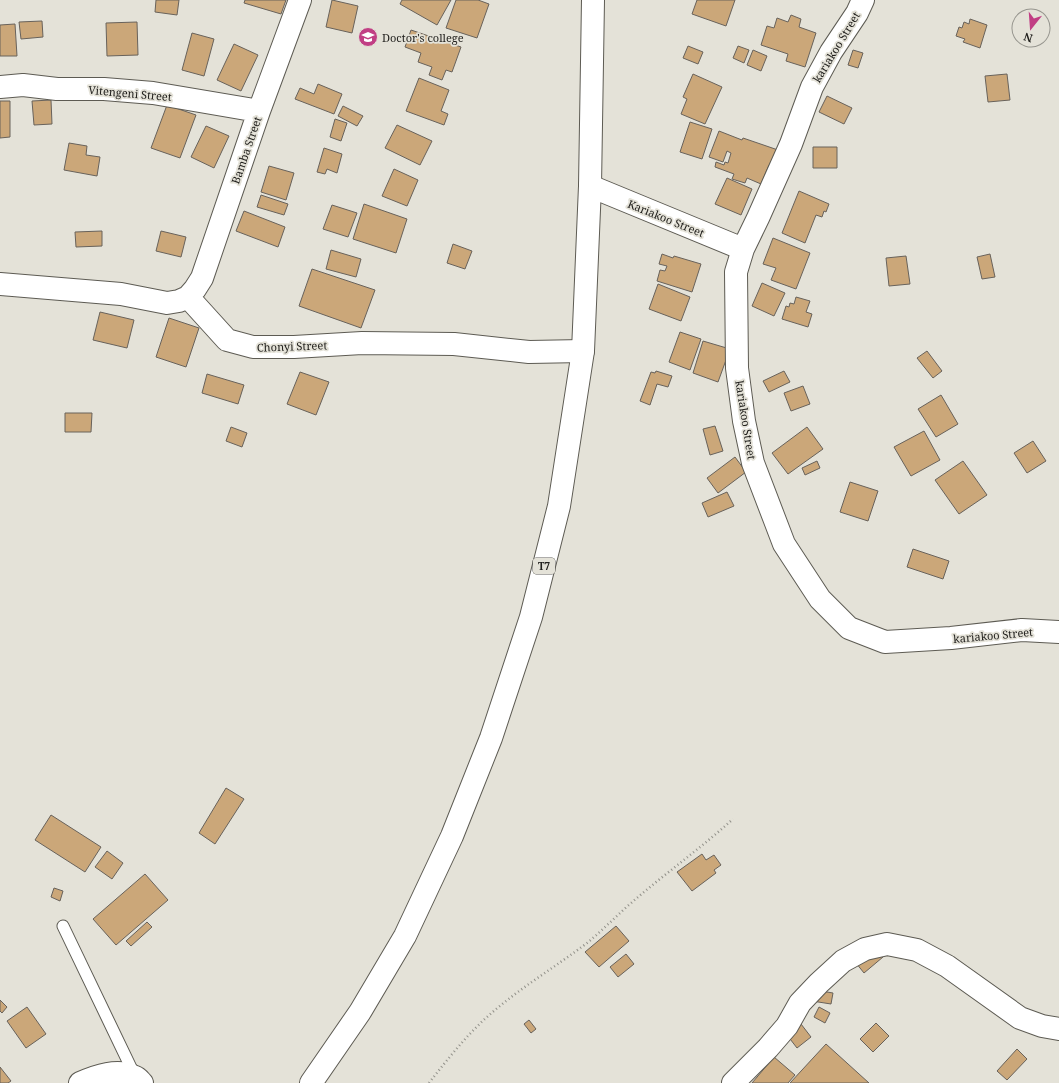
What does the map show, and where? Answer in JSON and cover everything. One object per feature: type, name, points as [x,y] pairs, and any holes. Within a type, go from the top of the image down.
[{"type":"main road","name":"Bamba Street","points":[[188,297],[202,278],[259,111],[300,0]]},
{"type":"main road","name":"T7","points":[[311,1083],[360,1012],[405,936],[452,836],[491,738],[531,617],[559,506],[583,351],[590,186],[593,0]]},
{"type":"main road","name":"kariakoo Street","points":[[863,0],[857,13],[831,52],[812,88],[791,144],[743,249],[736,272],[738,368],[744,421],[753,464],[784,544],[820,599],[849,628],[884,642],[951,638],[1022,630],[1059,632]]},
{"type":"main road","name":"Vitengeni Street","points":[[0,87],[23,85],[57,89],[104,89],[152,93],[259,111]]},
{"type":"main road","name":"Kariakoo Street","points":[[590,186],[743,249]]},
{"type":"main road","points":[[0,284],[121,294],[167,303],[179,301],[188,297]]},
{"type":"main road","name":"Chonyi Street","points":[[188,297],[227,340],[253,347],[294,347],[362,343],[454,344],[529,352],[583,351]]},
{"type":"main road","points":[[733,1083],[768,1048],[787,1026],[800,1003],[819,982],[843,961],[865,948],[887,944],[917,950],[947,966],[1020,1018],[1042,1026],[1059,1029]]},
{"type":"main road","points":[[80,1083],[97,1076],[120,1073],[139,1080]]},
{"type":"lane","points":[[63,926],[139,1080]]},
{"type":"path","points":[[429,1083],[464,1039],[488,1016],[520,990],[596,936],[630,905],[733,819]]},
{"type":"building","points":[[156,0],[179,0],[177,15],[155,12]]},
{"type":"building","points":[[245,0],[286,0],[281,14],[244,3]]},
{"type":"building","points":[[332,0],[358,6],[352,33],[326,27]]},
{"type":"building","points":[[402,0],[451,0],[437,25],[400,4]]},
{"type":"building","points":[[456,0],[478,0],[489,4],[477,38],[446,28]]},
{"type":"building","points":[[697,0],[735,0],[726,26],[692,14]]},
{"type":"building","points":[[791,15],[801,19],[799,27],[816,33],[805,67],[786,61],[788,54],[761,45],[767,26],[774,28],[777,18],[788,22]]},
{"type":"building","points":[[970,19],[987,25],[980,48],[963,42],[965,39],[956,36],[959,27],[962,28],[964,22],[969,24]]},
{"type":"building","points":[[42,21],[43,37],[21,39],[19,22]]},
{"type":"building","points":[[137,22],[138,55],[107,56],[106,23]]},
{"type":"building","points":[[15,24],[17,56],[0,56],[0,25]]},
{"type":"building","points":[[411,30],[461,47],[452,72],[446,70],[442,80],[429,75],[432,67],[418,62],[421,53],[405,47]]},
{"type":"building","points":[[192,33],[214,39],[204,76],[182,70]]},
{"type":"building","points":[[234,44],[258,55],[241,91],[217,80]]},
{"type":"building","points":[[688,46],[703,52],[698,64],[683,58]]},
{"type":"building","points":[[738,46],[749,50],[744,63],[733,58]]},
{"type":"building","points":[[753,50],[767,56],[761,71],[747,65]]},
{"type":"building","points":[[853,50],[863,53],[858,68],[848,65]]},
{"type":"building","points":[[693,74],[722,87],[705,124],[681,114],[687,99],[683,97]]},
{"type":"building","points":[[1007,74],[1010,100],[988,102],[985,76]]},
{"type":"building","points":[[419,78],[449,90],[441,111],[448,114],[444,125],[406,111]]},
{"type":"building","points":[[318,84],[342,94],[334,114],[295,99],[300,88],[314,94]]},
{"type":"building","points":[[827,96],[852,108],[844,124],[819,112]]},
{"type":"building","points":[[51,100],[52,124],[34,125],[32,101]]},
{"type":"building","points":[[0,101],[10,101],[10,137],[0,138]]},
{"type":"building","points":[[167,105],[196,115],[180,158],[151,148]]},
{"type":"building","points":[[343,106],[363,116],[357,126],[338,116]]},
{"type":"building","points":[[335,119],[347,123],[341,141],[330,137]]},
{"type":"building","points":[[690,122],[712,129],[702,159],[680,152]]},
{"type":"building","points":[[397,125],[432,141],[420,165],[385,148]]},
{"type":"building","points":[[206,126],[229,136],[214,168],[191,157]]},
{"type":"building","points":[[719,131],[742,140],[743,138],[778,150],[771,166],[769,165],[761,184],[747,178],[745,183],[732,179],[734,174],[715,167],[716,162],[724,165],[725,162],[728,163],[731,153],[727,151],[723,162],[709,157]]},
{"type":"building","points":[[69,143],[87,146],[86,155],[100,157],[97,176],[64,170]]},
{"type":"building","points":[[813,147],[837,147],[837,168],[813,168]]},
{"type":"building","points":[[324,148],[342,154],[337,173],[327,169],[325,174],[317,172]]},
{"type":"building","points":[[269,166],[294,173],[286,200],[261,192]]},
{"type":"building","points":[[394,169],[418,180],[407,206],[382,196]]},
{"type":"building","points":[[727,178],[752,189],[741,215],[715,204]]},
{"type":"building","points":[[799,191],[829,204],[822,217],[816,215],[805,243],[782,233]]},
{"type":"building","points":[[261,195],[288,204],[284,215],[257,207]]},
{"type":"building","points":[[364,204],[407,219],[396,253],[353,239]]},
{"type":"building","points":[[332,205],[357,213],[348,237],[323,229]]},
{"type":"building","points":[[244,211],[285,227],[278,247],[236,231]]},
{"type":"building","points":[[102,231],[102,246],[76,247],[75,232]]},
{"type":"building","points":[[161,231],[186,237],[181,257],[156,251]]},
{"type":"building","points":[[773,238],[810,253],[796,289],[771,280],[776,268],[763,264]]},
{"type":"building","points":[[453,244],[472,251],[465,269],[447,263]]},
{"type":"building","points":[[331,250],[361,259],[356,277],[326,269]]},
{"type":"building","points":[[662,254],[701,264],[692,292],[657,281],[660,270],[665,271],[667,266],[659,264]]},
{"type":"building","points":[[990,254],[995,277],[982,279],[977,257]]},
{"type":"building","points":[[906,256],[910,284],[889,286],[886,258]]},
{"type":"building","points":[[312,269],[375,290],[361,328],[299,306]]},
{"type":"building","points":[[762,283],[785,293],[774,316],[752,306]]},
{"type":"building","points":[[658,284],[690,297],[681,321],[649,309]]},
{"type":"building","points":[[796,297],[810,301],[806,312],[812,314],[808,327],[782,319],[786,306],[789,307],[790,303],[794,304]]},
{"type":"building","points":[[100,312],[134,320],[127,348],[93,340]]},
{"type":"building","points":[[169,318],[199,328],[186,367],[156,357]]},
{"type":"building","points":[[680,332],[701,339],[690,370],[669,362]]},
{"type":"building","points":[[703,341],[730,349],[718,382],[693,373]]},
{"type":"building","points":[[927,351],[942,371],[933,378],[917,358]]},
{"type":"building","points":[[656,371],[672,376],[668,387],[657,384],[650,405],[640,401],[651,372],[655,373]]},
{"type":"building","points":[[784,371],[790,382],[769,392],[763,381]]},
{"type":"building","points":[[300,372],[329,382],[316,415],[287,404]]},
{"type":"building","points":[[207,374],[244,385],[238,404],[202,393]]},
{"type":"building","points":[[803,386],[810,404],[791,411],[784,393]]},
{"type":"building","points":[[941,395],[958,424],[936,437],[918,409]]},
{"type":"building","points":[[65,413],[92,413],[91,432],[65,432]]},
{"type":"building","points":[[715,426],[723,451],[710,455],[703,429]]},
{"type":"building","points":[[231,427],[247,433],[242,447],[226,441]]},
{"type":"building","points":[[807,427],[823,449],[788,474],[772,453]]},
{"type":"building","points":[[924,431],[940,460],[911,476],[894,447]]},
{"type":"building","points":[[1033,441],[1046,461],[1027,473],[1014,453]]},
{"type":"building","points":[[735,457],[746,472],[718,493],[707,478]]},
{"type":"building","points":[[817,461],[820,468],[805,475],[802,468]]},
{"type":"building","points":[[963,461],[987,495],[959,514],[935,480]]},
{"type":"building","points":[[850,482],[878,491],[868,521],[840,512]]},
{"type":"building","points":[[727,492],[734,506],[708,517],[702,503]]},
{"type":"building","points":[[913,549],[949,561],[943,579],[907,567]]},
{"type":"building","points":[[226,788],[244,799],[215,844],[199,833]]},
{"type":"building","points":[[51,815],[101,847],[85,872],[35,840]]},
{"type":"building","points":[[107,851],[123,863],[112,879],[95,867]]},
{"type":"building","points":[[702,854],[706,860],[714,855],[721,865],[714,870],[716,873],[692,891],[677,872]]},
{"type":"building","points":[[145,874],[168,900],[116,945],[93,919]]},
{"type":"building","points":[[54,888],[63,891],[60,901],[51,897]]},
{"type":"building","points":[[147,922],[152,927],[131,946],[126,941]]},
{"type":"building","points":[[616,926],[629,941],[599,967],[585,952]]},
{"type":"building","points":[[875,947],[883,957],[864,973],[856,963]]},
{"type":"building","points":[[626,954],[634,964],[618,977],[610,967]]},
{"type":"building","points":[[815,990],[833,993],[831,1004],[812,1001]]},
{"type":"building","points":[[0,1000],[7,1007],[2,1013],[0,1011]]},
{"type":"building","points":[[27,1007],[46,1034],[26,1048],[7,1021]]},
{"type":"building","points":[[819,1007],[830,1013],[825,1023],[814,1017]]},
{"type":"building","points":[[529,1020],[536,1029],[531,1033],[524,1024]]},
{"type":"building","points":[[876,1023],[889,1036],[873,1052],[860,1039]]},
{"type":"building","points":[[801,1024],[811,1037],[797,1048],[787,1035]]},
{"type":"building","points":[[826,1044],[869,1083],[790,1083]]},
{"type":"building","points":[[1017,1049],[1027,1059],[1007,1080],[997,1071]]},
{"type":"building","points":[[774,1057],[795,1075],[788,1083],[752,1083]]},
{"type":"building","points":[[0,1067],[11,1081],[8,1083],[0,1083]]},
{"type":"place","name":"Doctor's college","points":[[368,37]]}]
